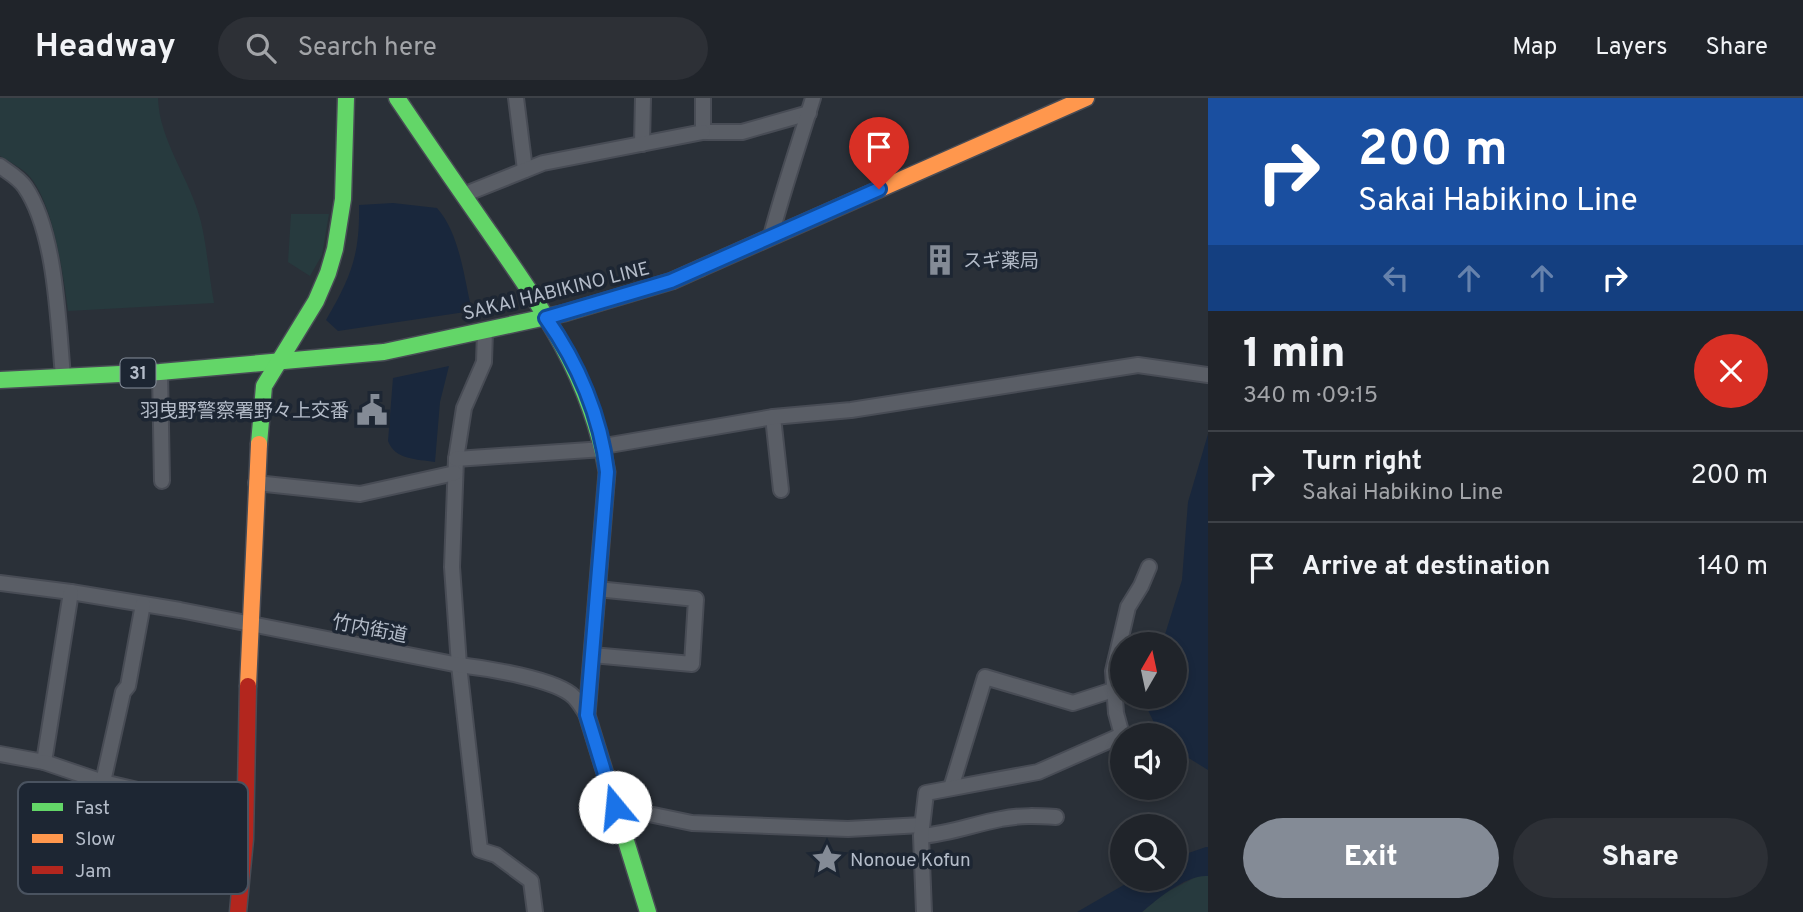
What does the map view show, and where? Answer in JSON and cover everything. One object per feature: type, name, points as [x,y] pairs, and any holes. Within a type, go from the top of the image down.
[{"type":"street","points":[[247,782],[249,624],[262,393],[277,362],[317,298],[334,253],[346,132],[346,98]]},
{"type":"street","points":[[397,98],[561,339],[590,401],[604,448],[607,472],[587,715],[648,912]]},
{"type":"street","points":[[516,98],[525,170]]},
{"type":"street","points":[[642,144],[643,98]]},
{"type":"street","points":[[703,98],[703,132]]},
{"type":"street","name":"SAKAI HABIKINO LINE","points":[[0,380],[160,372],[384,352],[546,318],[671,281],[1086,98]]},
{"type":"street","points":[[463,195],[543,163],[703,132],[742,132],[811,105]]},
{"type":"street","points":[[771,236],[811,105]]},
{"type":"street","points":[[0,166],[23,184],[39,219],[53,269],[63,376]]},
{"type":"street","points":[[485,331],[484,362],[464,408],[456,466],[452,566],[459,665],[480,850],[496,855],[531,881],[535,912]]},
{"type":"street","points":[[256,483],[360,494],[456,466],[604,448],[773,417],[851,410],[1138,365],[1208,374]]},
{"type":"street","points":[[160,372],[162,481]]},
{"type":"street","points":[[773,417],[781,490]]},
{"type":"street","points":[[1122,632],[1128,607],[1149,567]]},
{"type":"street","name":"竹内街道","points":[[0,583],[143,604],[459,665],[502,670],[540,681],[573,695],[587,715]]},
{"type":"street","points":[[592,655],[692,664],[696,599],[597,589]]},
{"type":"street","points":[[44,762],[71,592]]},
{"type":"street","points":[[0,754],[44,762],[103,782],[123,692],[128,686],[143,604]]},
{"type":"street","points":[[951,788],[985,677],[1073,703],[1110,691]]},
{"type":"street","points":[[924,912],[922,830],[926,793],[1038,772],[1122,735],[1115,709]]},
{"type":"street","points":[[615,807],[692,823],[922,830],[943,834],[1005,818],[1027,815],[1056,817]]},
{"type":"street","points":[[238,912],[239,894]]},
{"type":"green space","points":[[0,98],[158,98],[169,145],[201,222],[214,303],[68,311],[56,241],[46,206],[31,178],[0,156]]},
{"type":"green space","points":[[291,214],[329,214],[322,255],[310,276],[288,262]]},
{"type":"green space","points":[[1200,875],[1208,876],[1208,912],[1142,912],[1169,891],[1187,891],[1187,882]]},
{"type":"water","points":[[393,203],[437,208],[456,243],[472,311],[338,331],[326,320],[348,278],[356,252],[359,205]]},
{"type":"water","points":[[449,366],[440,402],[435,462],[401,455],[388,441],[393,378]]},
{"type":"water","points":[[1208,434],[1208,770],[1187,757],[1187,723],[1154,723],[1147,709],[1187,709],[1187,632],[1166,632],[1182,580],[1188,502]]},
{"type":"water","points":[[1208,847],[1208,876],[1187,881],[1187,854]]},
{"type":"water","points":[[1113,891],[1169,891],[1142,912],[1077,912]]},
{"type":"traffic: fast","points":[[259,444],[264,386],[316,301],[335,249],[343,199],[346,98]]},
{"type":"traffic: fast","points":[[397,98],[543,313],[575,372],[599,437],[607,472],[587,715],[648,912]]},
{"type":"traffic: fast","points":[[0,380],[160,372],[384,352],[565,313],[672,281],[701,268]]},
{"type":"traffic: slow","points":[[701,268],[1086,98]]},
{"type":"traffic: slow","points":[[248,686],[259,444]]},
{"type":"traffic: jam","points":[[246,782],[248,686]]},
{"type":"traffic: jam","points":[[238,912],[240,894]]},
{"type":"place","name":"スギ薬局","points":[[940,260]]},
{"type":"place","name":"羽曳野警察署野々上交番","points":[[372,410]]},
{"type":"place","name":"Nonoue Kofun","points":[[827,859]]},
{"type":"route","points":[[615,807],[587,715],[607,472],[604,446],[590,401],[561,339],[546,318],[671,281],[879,189]]}]
